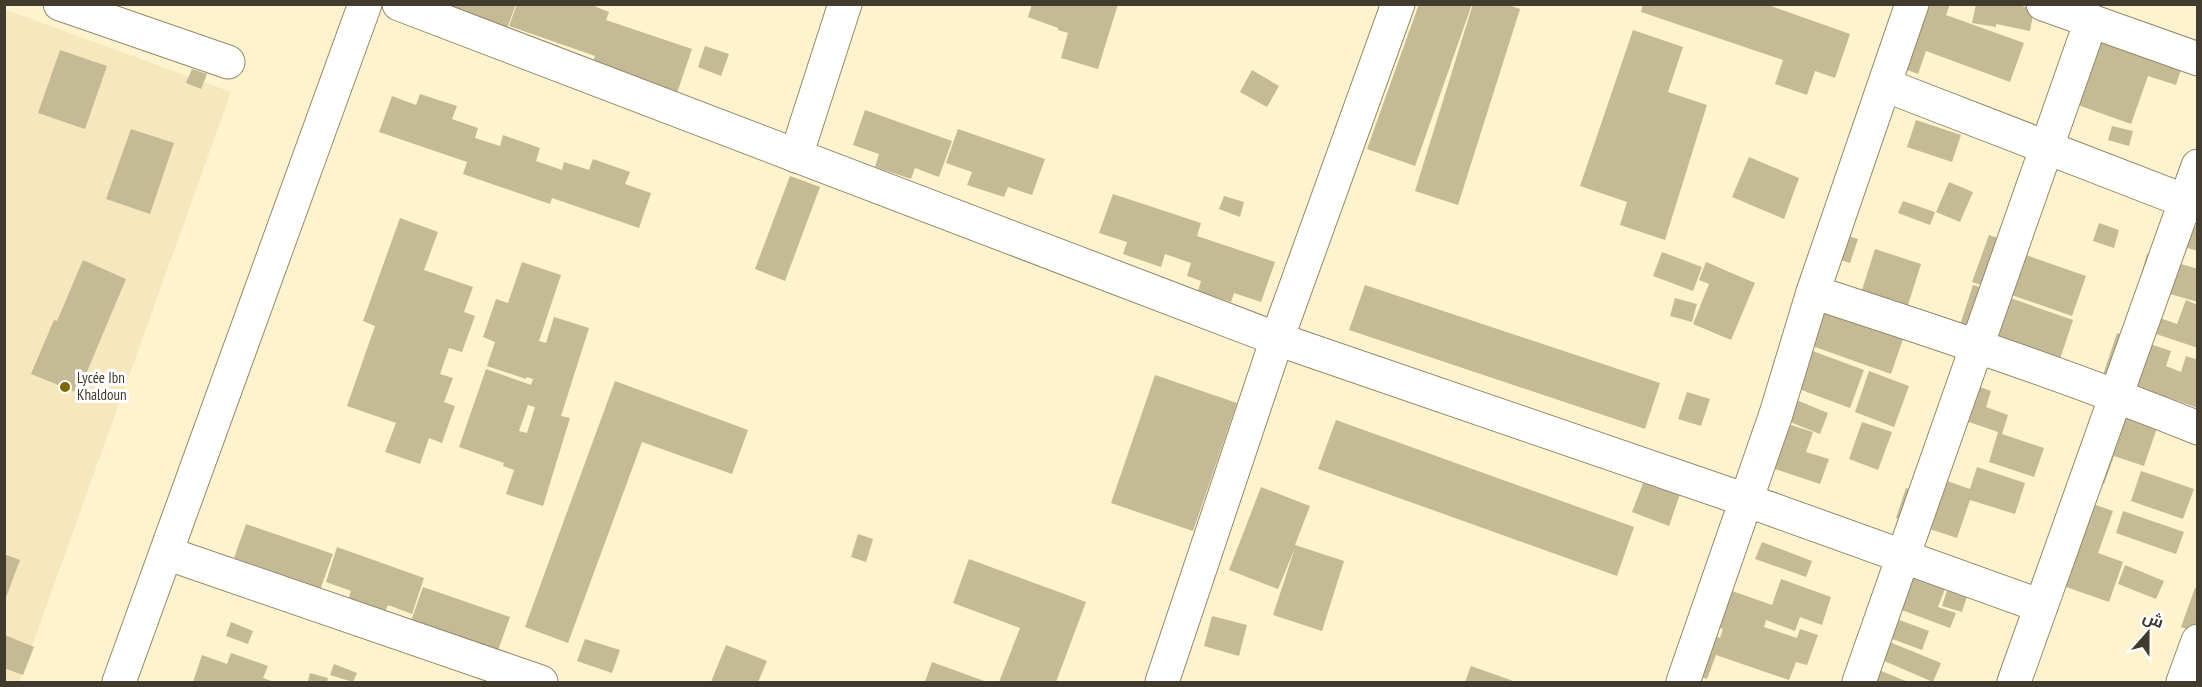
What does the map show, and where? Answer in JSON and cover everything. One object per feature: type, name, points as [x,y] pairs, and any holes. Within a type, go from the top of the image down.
[{"type":"street","points":[[60,4],[228,62]]},
{"type":"street","points":[[119,682],[365,4]]},
{"type":"street","points":[[399,4],[1277,339],[1746,500],[2041,606]]},
{"type":"street","points":[[796,156],[845,4]]},
{"type":"street","points":[[1162,682],[1277,339],[1398,4]]},
{"type":"street","points":[[1683,682],[1776,414],[1813,292],[1912,4]]},
{"type":"street","points":[[2043,4],[2198,59]]},
{"type":"street","points":[[1859,682],[2091,21]]},
{"type":"street","points":[[1885,85],[2047,146],[2191,204]]},
{"type":"street","points":[[2014,682],[2116,395],[2191,204],[2198,165]]},
{"type":"street","points":[[1813,292],[1977,345],[2116,395],[2198,428]]},
{"type":"street","points":[[166,554],[541,682]]},
{"type":"street","points":[[2183,682],[2198,641]]},
{"type":"shaded area","name":"Lycée Ibn Khaldoun","points":[[4,9],[231,92],[19,682],[4,682]]},
{"type":"building","points":[[421,4],[516,4],[505,34]]},
{"type":"building","points":[[517,4],[589,4],[609,12],[606,20],[692,49],[677,93],[592,64],[595,56],[509,26]]},
{"type":"building","points":[[1032,4],[1118,4],[1098,69],[1061,58],[1068,33],[1028,17]]},
{"type":"building","points":[[1419,4],[1472,4],[1415,166],[1367,149]]},
{"type":"building","points":[[1473,4],[1506,4],[1520,9],[1458,205],[1415,191]]},
{"type":"building","points":[[1643,4],[1765,4],[1850,34],[1835,78],[1815,71],[1807,95],[1775,84],[1783,60],[1641,12]]},
{"type":"building","points":[[1894,4],[1950,4],[1946,15],[2024,43],[2010,82],[1926,51],[1918,74],[1875,58]]},
{"type":"building","points":[[1976,4],[2013,4],[2034,9],[2030,31],[1996,24],[1996,27],[1972,23]]},
{"type":"building","points":[[2073,28],[2182,66],[2176,85],[2148,76],[2131,124],[2050,95]]},
{"type":"building","points":[[1633,30],[1683,47],[1668,92],[1707,105],[1665,240],[1620,225],[1627,202],[1580,186]]},
{"type":"building","points":[[705,46],[729,54],[721,76],[698,67]]},
{"type":"building","points":[[60,50],[107,66],[85,129],[38,113]]},
{"type":"building","points":[[192,69],[207,74],[201,89],[186,83]]},
{"type":"building","points":[[1252,70],[1279,86],[1267,107],[1240,92]]},
{"type":"building","points":[[420,94],[457,106],[452,119],[478,128],[475,138],[500,146],[503,135],[540,148],[536,161],[562,170],[564,162],[589,170],[593,159],[630,172],[625,184],[651,193],[639,228],[552,198],[550,204],[463,174],[467,162],[379,132],[392,96],[416,105]]},
{"type":"building","points":[[865,110],[952,141],[939,177],[915,168],[911,179],[875,167],[879,154],[853,145]]},
{"type":"building","points":[[1916,120],[1961,135],[1952,162],[1907,147]]},
{"type":"building","points":[[2112,126],[2133,131],[2129,146],[2108,140]]},
{"type":"building","points":[[131,129],[174,143],[150,214],[106,199]]},
{"type":"building","points":[[958,129],[1045,159],[1032,195],[1008,187],[1004,197],[967,185],[972,172],[946,163]]},
{"type":"building","points":[[1749,157],[1799,178],[1784,219],[1732,197]]},
{"type":"building","points":[[790,176],[820,187],[785,281],[755,269]]},
{"type":"building","points":[[1949,182],[1973,192],[1960,222],[1936,212]]},
{"type":"building","points":[[1113,194],[1201,223],[1197,236],[1275,262],[1261,302],[1234,293],[1231,302],[1198,291],[1201,281],[1187,276],[1191,263],[1165,254],[1161,267],[1123,254],[1127,242],[1099,233]]},
{"type":"building","points":[[1224,196],[1244,202],[1240,217],[1219,209]]},
{"type":"building","points":[[1903,201],[1935,212],[1930,225],[1898,213]]},
{"type":"building","points":[[400,218],[438,232],[424,270],[473,287],[464,312],[475,316],[462,352],[449,348],[440,374],[453,378],[444,402],[455,406],[442,443],[429,438],[420,464],[385,452],[396,423],[347,406],[375,326],[363,321]]},
{"type":"building","points":[[2177,221],[2198,227],[2198,251],[2170,243]]},
{"type":"building","points":[[2099,223],[2119,230],[2114,248],[2093,241]]},
{"type":"building","points":[[1825,228],[1858,239],[1850,263],[1817,252]]},
{"type":"building","points":[[1989,235],[2024,247],[2008,294],[1972,282]]},
{"type":"building","points":[[1875,249],[1921,264],[1908,305],[1862,290]]},
{"type":"building","points":[[1662,252],[1702,267],[1693,291],[1653,276]]},
{"type":"building","points":[[2023,254],[2086,276],[2072,316],[2009,294]]},
{"type":"building","points":[[2147,254],[2198,269],[2198,302],[2138,285]]},
{"type":"building","points":[[83,260],[126,279],[78,393],[31,374]]},
{"type":"building","points":[[522,262],[561,275],[539,341],[546,343],[554,317],[589,328],[561,416],[570,418],[543,506],[506,494],[514,470],[503,466],[504,463],[459,447],[486,369],[531,385],[533,379],[527,377],[526,379],[487,366],[495,342],[483,337],[496,299],[508,303]],"holes":[[[528,405],[535,407],[527,433],[519,431]]]},
{"type":"building","points":[[1706,262],[1755,283],[1731,340],[1693,324],[1709,284],[1699,280]]},
{"type":"building","points":[[1365,285],[1660,383],[1645,429],[1349,330]]},
{"type":"building","points":[[1973,285],[2073,320],[2060,359],[1960,325]]},
{"type":"building","points":[[1799,295],[1905,333],[1891,374],[1784,336]]},
{"type":"building","points":[[1675,298],[1697,304],[1692,322],[1670,316]]},
{"type":"building","points":[[2186,300],[2198,305],[2198,348],[2138,328],[2143,312],[2177,324]]},
{"type":"building","points":[[2117,333],[2171,351],[2166,366],[2181,372],[2186,356],[2198,360],[2198,408],[2103,375]]},
{"type":"building","points":[[1783,340],[1864,370],[1850,408],[1769,378]]},
{"type":"building","points":[[1869,371],[1909,386],[1894,427],[1855,412]]},
{"type":"building","points":[[1155,375],[1237,403],[1193,531],[1111,503]]},
{"type":"building","points":[[1955,378],[1991,391],[1986,407],[2008,415],[2002,434],[2044,448],[2034,477],[1989,462],[1998,432],[1943,413]]},
{"type":"building","points":[[615,381],[748,430],[732,474],[642,442],[568,643],[525,627]]},
{"type":"building","points":[[1687,392],[1710,399],[1701,426],[1678,419]]},
{"type":"building","points":[[1789,397],[1828,413],[1820,434],[1780,418]]},
{"type":"building","points":[[2101,402],[2159,422],[2144,466],[2114,456],[2104,484],[2076,474]]},
{"type":"building","points":[[1336,420],[1634,527],[1617,576],[1318,469]]},
{"type":"building","points":[[1775,420],[1813,432],[1806,452],[1829,459],[1820,484],[1760,464]]},
{"type":"building","points":[[1862,422],[1892,432],[1878,470],[1849,459]]},
{"type":"building","points":[[1977,467],[2025,483],[2015,514],[1970,500],[1957,538],[1896,518],[1906,488],[1918,492],[1924,473],[1970,489]]},
{"type":"building","points":[[2141,471],[2194,489],[2183,519],[2131,501]]},
{"type":"building","points":[[1645,478],[1681,491],[1669,526],[1632,512]]},
{"type":"building","points":[[1261,487],[1310,506],[1295,545],[1344,561],[1322,631],[1273,615],[1295,548],[1278,589],[1229,570]]},
{"type":"building","points":[[2065,494],[2113,511],[2098,553],[2123,562],[2109,602],[2035,576]]},
{"type":"building","points":[[2123,511],[2184,532],[2176,554],[2116,533]]},
{"type":"building","points":[[246,524],[333,554],[320,590],[255,579],[259,567],[234,558]]},
{"type":"building","points":[[858,534],[873,539],[866,562],[851,557]]},
{"type":"building","points":[[1762,542],[1812,561],[1806,577],[1755,559]]},
{"type":"building","points":[[1892,545],[1953,568],[1938,607],[1956,613],[1950,628],[1872,599]]},
{"type":"building","points":[[337,547],[424,578],[412,614],[388,605],[383,616],[347,603],[351,591],[326,582]]},
{"type":"building","points":[[4,554],[20,560],[5,600],[4,600]]},
{"type":"building","points":[[969,559],[1086,602],[1056,682],[999,682],[1020,628],[953,603]]},
{"type":"building","points":[[2125,565],[2164,581],[2156,599],[2118,584]]},
{"type":"building","points":[[1781,579],[1831,597],[1822,625],[1800,617],[1795,631],[1766,620],[1764,627],[1797,638],[1800,629],[1818,635],[1807,665],[1796,662],[1789,680],[1716,655],[1707,679],[1673,667],[1687,626],[1720,638],[1723,629],[1688,617],[1701,580],[1772,605]]},
{"type":"building","points":[[423,587],[510,617],[497,653],[411,621]]},
{"type":"building","points":[[1948,587],[1968,593],[1962,612],[1942,606]]},
{"type":"building","points":[[2195,588],[2198,589],[2198,633],[2181,627]]},
{"type":"building","points":[[1212,616],[1247,625],[1239,656],[1204,646]]},
{"type":"building","points":[[1894,618],[1929,631],[1922,650],[1887,637]]},
{"type":"building","points":[[231,622],[253,631],[248,644],[226,636]]},
{"type":"building","points":[[1865,632],[1941,663],[1933,682],[1882,660],[1872,667],[1908,682],[1849,682]]},
{"type":"building","points":[[5,635],[34,647],[23,675],[4,668]]},
{"type":"building","points":[[585,639],[620,650],[612,673],[577,661]]},
{"type":"building","points":[[726,645],[767,661],[758,682],[711,682]]},
{"type":"building","points":[[231,653],[268,666],[263,678],[274,682],[193,682],[202,655],[227,664]]},
{"type":"building","points":[[932,662],[987,682],[925,682]]},
{"type":"building","points":[[334,664],[357,673],[353,682],[330,675]]},
{"type":"building","points":[[1471,666],[1516,682],[1465,682]]},
{"type":"building","points":[[310,673],[328,678],[327,682],[308,681]]},
{"type":"place","name":"Lycée Ibn Khaldoun","points":[[65,387]]}]
